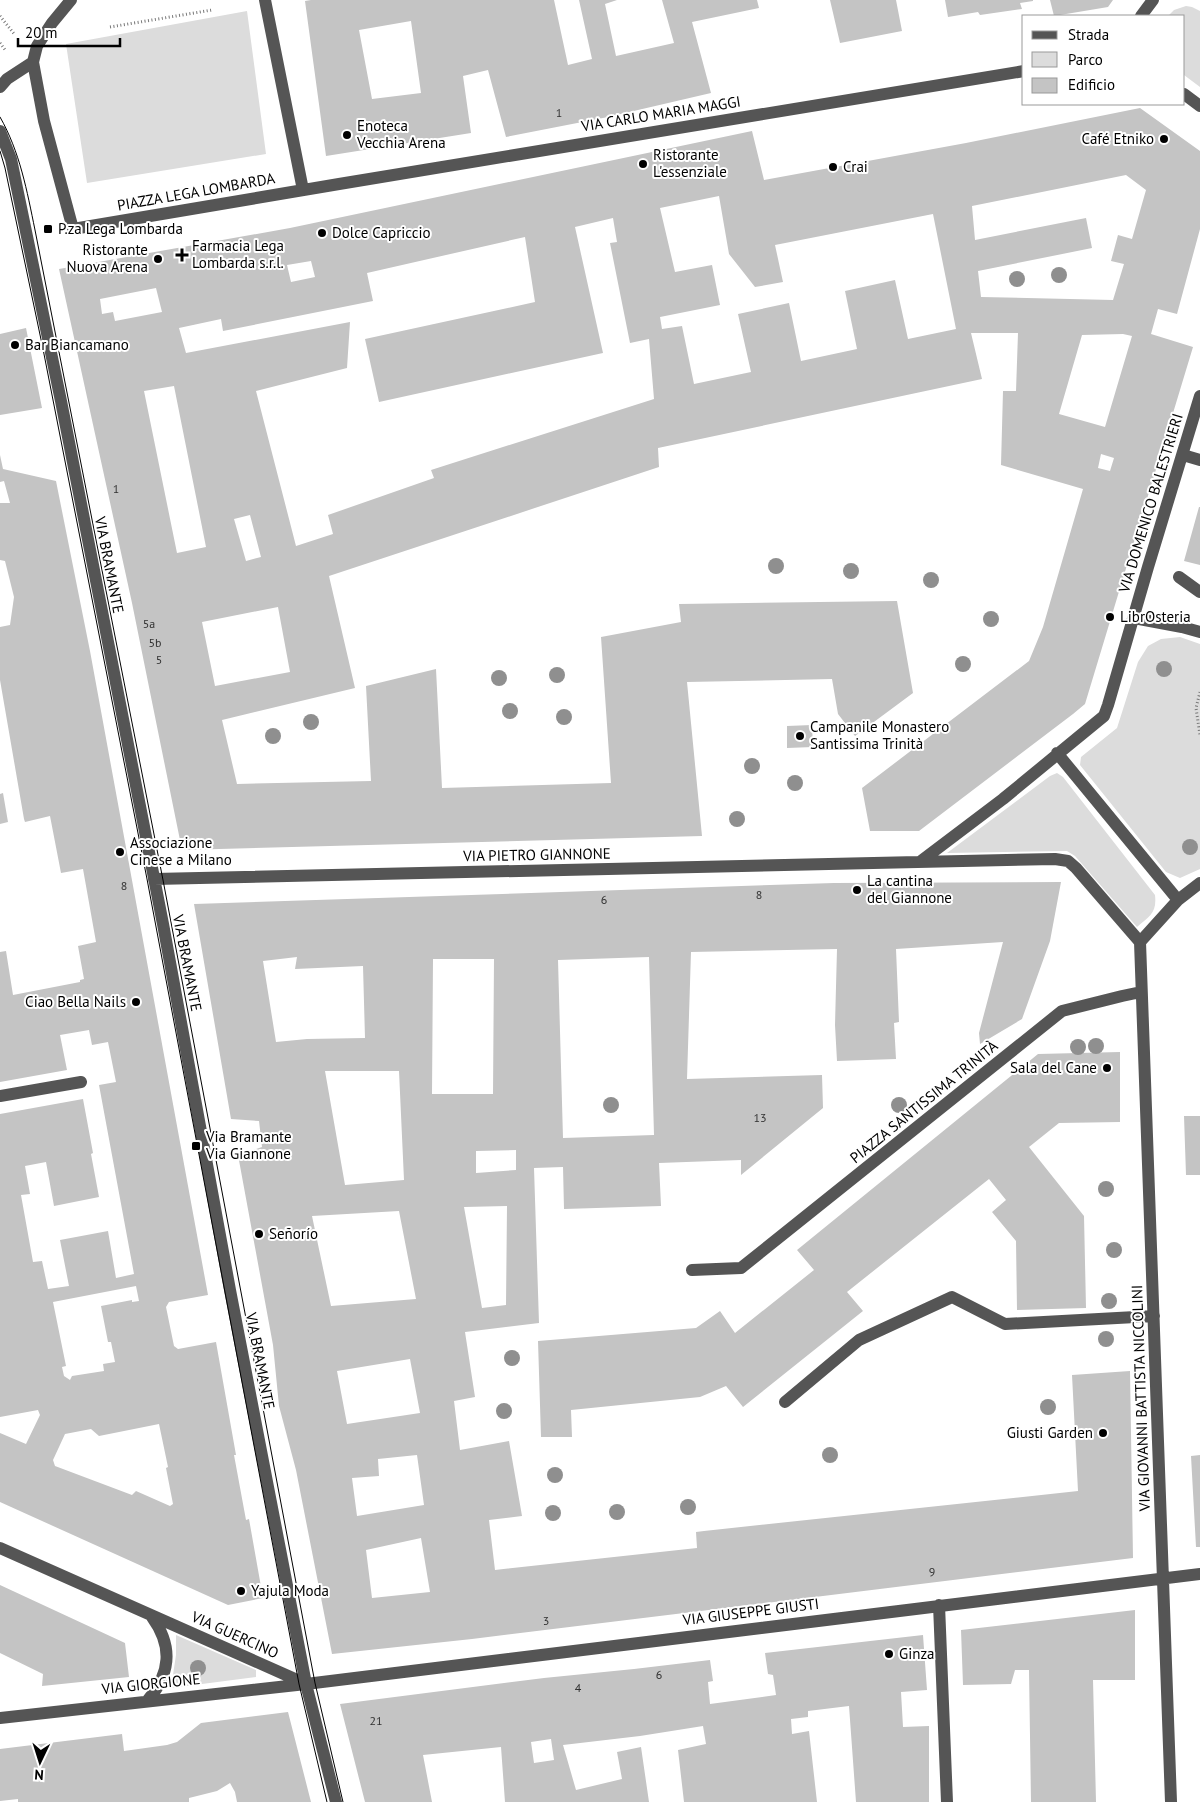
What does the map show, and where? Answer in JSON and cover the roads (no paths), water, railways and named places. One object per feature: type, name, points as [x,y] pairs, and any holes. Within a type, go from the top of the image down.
[{"type":"street","points":[[0,87],[8,79],[33,62],[37,46],[52,23],[71,0]]},
{"type":"street","points":[[265,0],[304,190]]},
{"type":"street","points":[[1141,15],[1153,0]]},
{"type":"street","name":"PIAZZA LEGA LOMBARDA","points":[[33,62],[44,121],[74,229],[304,190]]},
{"type":"street","name":"VIA CARLO MARIA MAGGI","points":[[304,190],[1022,71]]},
{"type":"street","points":[[1185,95],[1200,106]]},
{"type":"street","name":"VIA BRAMANTE","points":[[0,131],[12,159],[63,411],[154,879],[230,1290],[306,1684],[336,1802]]},
{"type":"street","name":"VIA DOMENICO BALESTRIERI","points":[[1134,618],[1200,396]]},
{"type":"street","points":[[1183,455],[1200,460]]},
{"type":"street","points":[[1179,577],[1200,592]]},
{"type":"street","points":[[921,861],[1003,799],[1104,716],[1134,618],[1200,632]]},
{"type":"street","points":[[1058,753],[1178,900]]},
{"type":"street","points":[[921,861],[1055,859],[1068,861],[1140,942],[1141,992]]},
{"type":"street","name":"VIA PIETRO GIANNONE","points":[[154,879],[921,861]]},
{"type":"street","points":[[1140,942],[1178,900],[1200,883]]},
{"type":"street","name":"PIAZZA SANTISSIMA TRINITÀ","points":[[692,1270],[741,1268],[1062,1012],[1141,992]]},
{"type":"street","name":"VIA GIOVANNI BATTISTA NICCOLINI","points":[[1141,992],[1171,1802]]},
{"type":"street","points":[[0,1096],[81,1082]]},
{"type":"street","points":[[785,1402],[859,1340],[952,1297],[1005,1324],[1154,1316]]},
{"type":"street","name":"VIA GUERCINO","points":[[0,1548],[306,1684]]},
{"type":"street","name":"VIA GIUSEPPE GIUSTI","points":[[306,1684],[1200,1574]]},
{"type":"street","points":[[940,1606],[947,1802]]},
{"type":"street","points":[[148,1700],[159,1687],[164,1675],[166,1658],[165,1642],[161,1628],[151,1616]]},
{"type":"street","name":"VIA GIORGIONE","points":[[0,1718],[148,1700],[306,1684]]},
{"type":"tram line","points":[[0,117],[18,158],[35,230],[163,880],[315,1683],[343,1802]]},
{"type":"tram line","points":[[0,151],[43,349],[147,879],[299,1684],[327,1802]]},
{"type":"place","name":"Enoteca Vecchia Arena","points":[[347,135]]},
{"type":"place","name":"Café Etniko","points":[[1164,139]]},
{"type":"place","name":"Ristorante L'essenziale","points":[[643,164]]},
{"type":"place","name":"Crai","points":[[833,167]]},
{"type":"place","name":"P.za Lega Lombarda","points":[[48,229]]},
{"type":"place","name":"Dolce Capriccio","points":[[322,233]]},
{"type":"place","name":"Farmacia Lega Lombarda s.r.l.","points":[[182,255]]},
{"type":"place","name":"Ristorante Nuova Arena","points":[[158,259]]},
{"type":"place","name":"Bar Biancamano","points":[[15,345]]},
{"type":"place","name":"LibrOsteria","points":[[1110,617]]},
{"type":"place","name":"Campanile Monastero Santissima Trinità","points":[[800,736]]},
{"type":"place","name":"Associazione Cinese a Milano","points":[[120,852]]},
{"type":"place","name":"La cantina del Giannone","points":[[857,890]]},
{"type":"place","name":"Ciao Bella Nails","points":[[136,1002]]},
{"type":"place","name":"Sala del Cane","points":[[1107,1068]]},
{"type":"place","name":"Via Bramante Via Giannone","points":[[196,1146]]},
{"type":"place","name":"Señorío","points":[[259,1234]]},
{"type":"place","name":"Giusti Garden","points":[[1103,1433]]},
{"type":"place","name":"Yajula Moda","points":[[241,1591]]},
{"type":"place","name":"Ginza","points":[[889,1654]]}]
